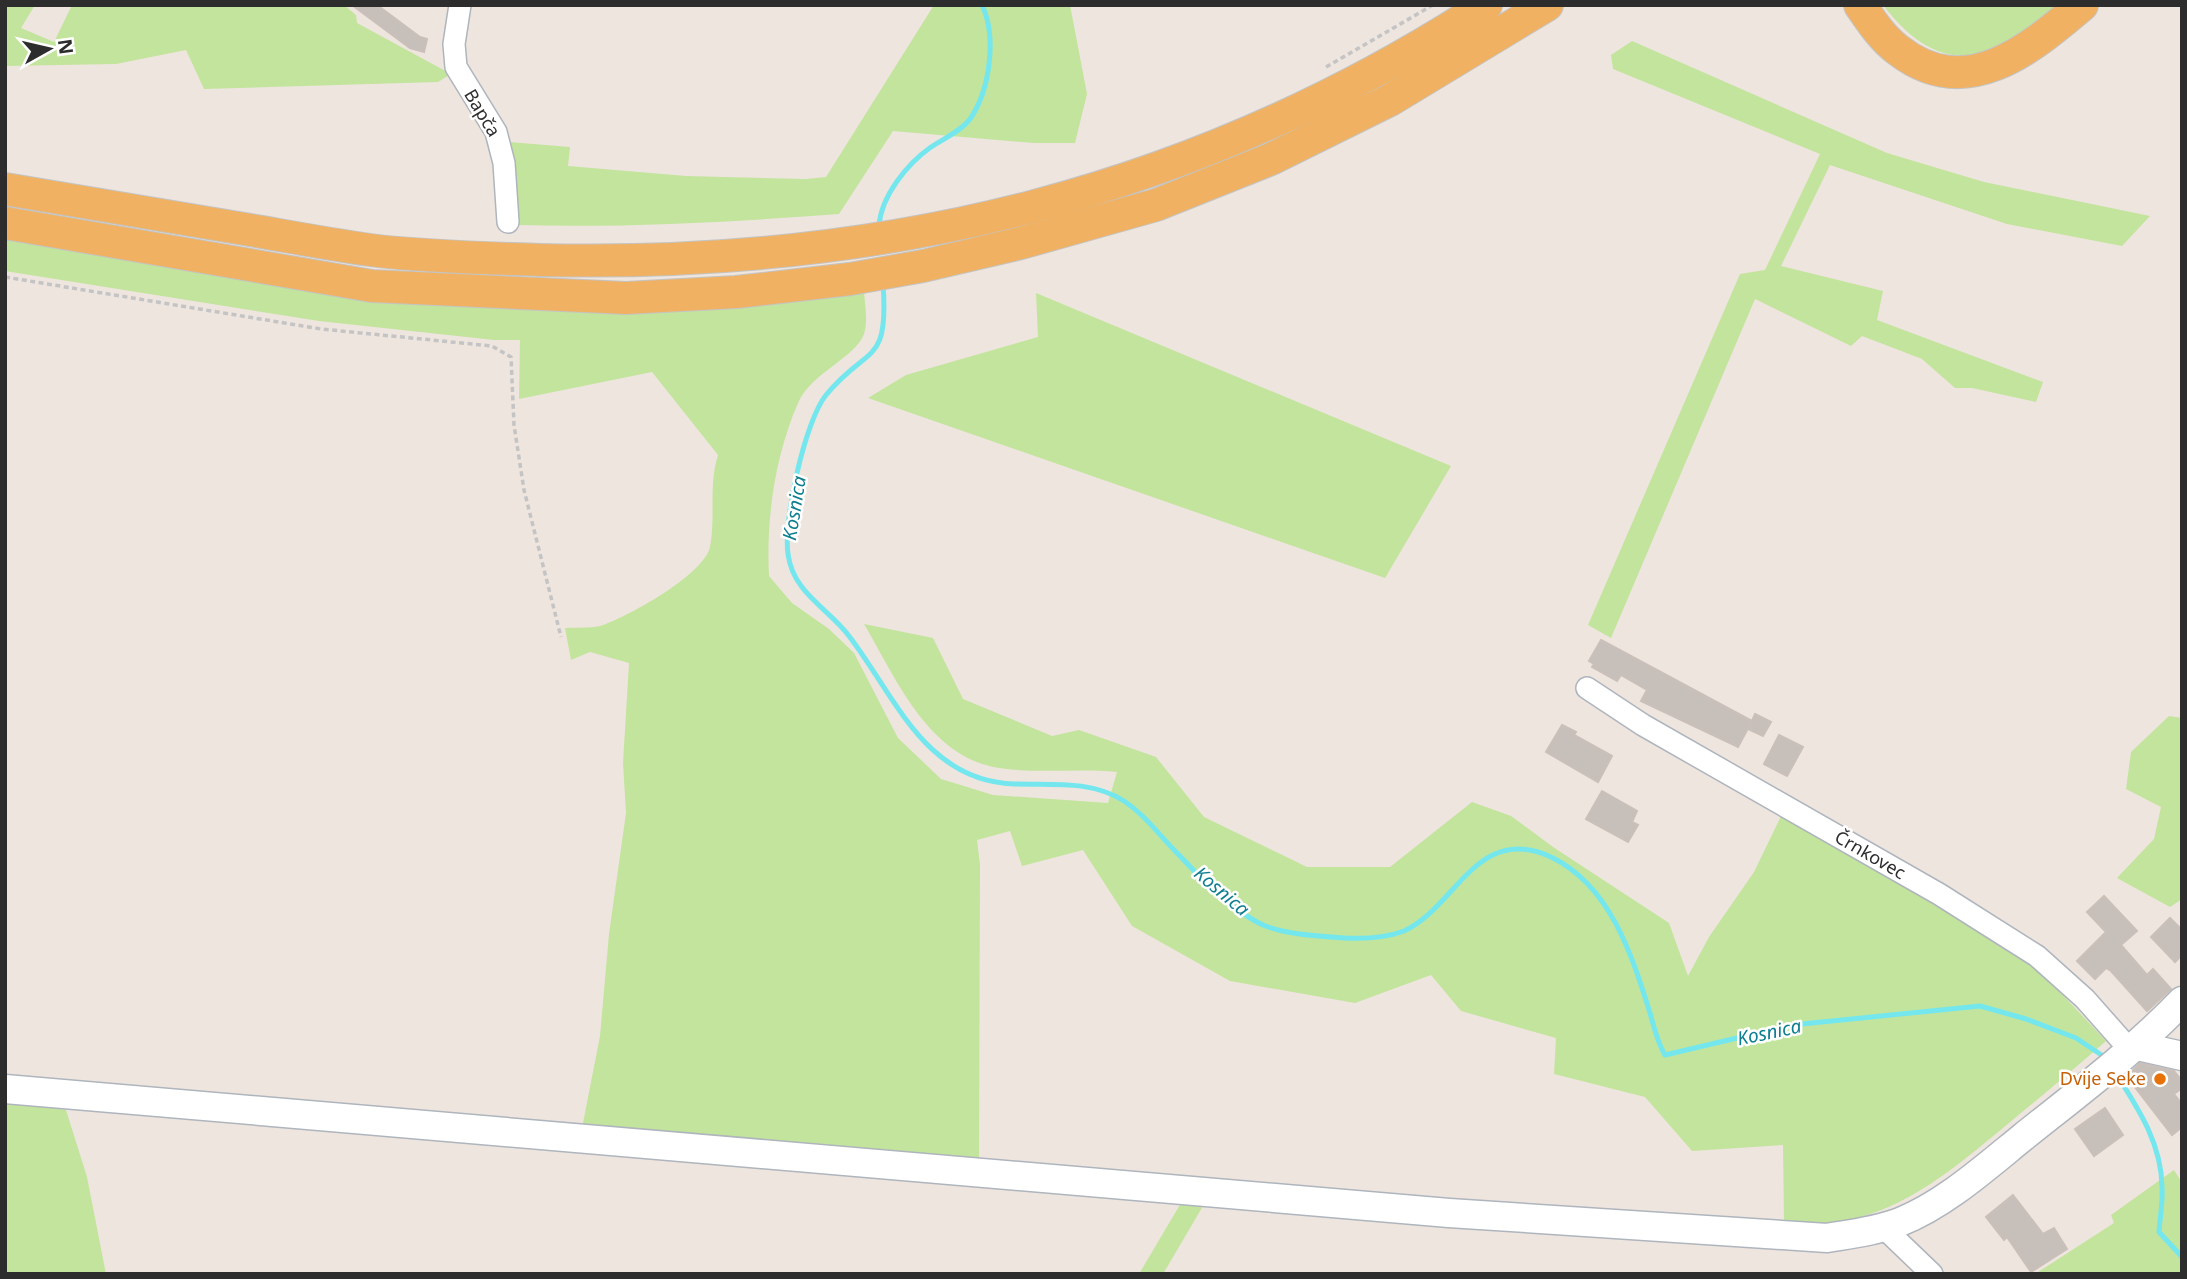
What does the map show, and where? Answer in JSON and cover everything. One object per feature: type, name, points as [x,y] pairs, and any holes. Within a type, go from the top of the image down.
[{"type":"main road","points":[[5,189],[378,251],[628,262],[733,257],[846,245],[918,234],[1020,212],[1136,178],[1322,98],[1387,65],[1486,5]]},
{"type":"main road","points":[[5,223],[372,286],[626,298],[736,292],[850,279],[923,266],[1021,243],[1156,205],[1271,159],[1390,100],[1547,5]]},
{"type":"main road","points":[[1860,5],[1899,51],[1916,61],[1947,70],[1970,71],[1996,66],[2012,59],[2063,15],[2082,5]]},
{"type":"main road","points":[[5,1089],[1449,1213],[1826,1238],[1900,1222],[1939,1200],[2130,1053],[2182,1001]]},
{"type":"main road","points":[[2130,1053],[2182,1056]]},
{"type":"street","name":"Bapča","points":[[460,5],[454,44],[456,67],[496,132],[503,163],[508,222]]},
{"type":"street","name":"Črnkovec","points":[[1587,688],[1643,725],[1939,894],[2037,956],[2085,999],[2130,1053]]},
{"type":"street","points":[[1883,1227],[1931,1274]]},
{"type":"path","points":[[1317,72],[1433,5]]},
{"type":"path","points":[[5,277],[143,297],[321,329],[492,346],[504,350],[511,357],[514,425],[524,490],[561,637]]},
{"type":"green space","points":[[5,5],[35,5],[21,28],[54,42],[72,5],[344,5],[356,15],[357,23],[451,74],[438,82],[204,89],[186,50],[116,64],[5,66]]},
{"type":"green space","points":[[934,5],[1070,5],[1087,94],[1075,143],[1034,143],[893,131],[839,214],[678,224],[516,225],[509,142],[570,147],[568,166],[686,176],[806,179],[826,177]]},
{"type":"green space","points":[[1883,5],[2056,5],[2031,28],[2014,39],[1976,55],[1958,56],[1926,45],[1911,35]]},
{"type":"green space","points":[[1632,41],[1887,153],[1984,182],[2150,216],[2122,246],[2007,224],[1830,165],[1781,266],[1883,291],[1877,320],[2043,382],[2036,402],[1972,388],[1955,388],[1922,359],[1862,336],[1851,346],[1755,299],[1611,638],[1588,625],[1740,274],[1765,270],[1820,154],[1613,69],[1611,55]]},
{"type":"green space","points":[[5,239],[371,296],[496,308],[624,313],[864,292],[864,334],[852,350],[804,392],[790,423],[774,488],[769,532],[769,576],[792,603],[829,629],[854,653],[898,738],[941,779],[993,795],[1108,803],[1117,772],[1028,771],[999,768],[974,761],[952,748],[917,712],[864,624],[933,638],[963,699],[1052,736],[1079,730],[1156,757],[1204,817],[1307,867],[1390,867],[1472,802],[1511,816],[1553,847],[1669,923],[1688,976],[1709,937],[1754,872],[1782,814],[1983,932],[2044,975],[2106,1041],[1954,1167],[1904,1200],[1877,1212],[1848,1220],[1784,1222],[1783,1145],[1692,1151],[1645,1097],[1554,1074],[1556,1038],[1461,1011],[1431,975],[1355,1003],[1230,981],[1132,926],[1083,850],[1022,866],[1010,831],[977,840],[980,865],[979,1160],[582,1128],[600,1036],[609,934],[626,813],[623,763],[629,663],[590,652],[571,660],[565,628],[599,626],[631,613],[664,593],[705,558],[712,535],[713,479],[718,455],[652,372],[519,399],[520,340],[494,340],[319,321],[5,271]]},
{"type":"green space","points":[[1036,293],[1451,466],[1385,578],[868,398],[906,375],[1038,337]]},
{"type":"green space","points":[[2169,716],[2182,718],[2182,899],[2170,907],[2117,878],[2154,839],[2161,807],[2126,789],[2131,752]]},
{"type":"green space","points":[[5,1100],[66,1110],[87,1177],[106,1274],[5,1274]]},
{"type":"green space","points":[[2174,1170],[2182,1183],[2182,1274],[2035,1274],[2114,1223],[2111,1215]]},
{"type":"green space","points":[[1181,1203],[1203,1206],[1163,1274],[1139,1274]]},
{"type":"building","points":[[352,5],[377,5],[420,37],[427,39],[424,52],[410,48]]},
{"type":"building","points":[[1601,640],[1752,721],[1738,747],[1641,701],[1647,690],[1621,675],[1617,681],[1592,667],[1594,664],[1589,661]]},
{"type":"building","points":[[1755,714],[1771,722],[1763,736],[1748,729]]},
{"type":"building","points":[[1562,725],[1576,732],[1574,735],[1612,756],[1598,782],[1546,752]]},
{"type":"building","points":[[1779,735],[1803,747],[1787,776],[1764,764]]},
{"type":"building","points":[[1602,791],[1637,811],[1632,822],[1638,825],[1628,842],[1586,819]]},
{"type":"building","points":[[2104,896],[2137,931],[2121,945],[2147,975],[2153,969],[2171,989],[2147,1011],[2111,971],[2106,968],[2095,979],[2077,961],[2106,932],[2087,912]]},
{"type":"building","points":[[2170,918],[2182,930],[2182,955],[2175,962],[2151,937]]},
{"type":"building","points":[[2140,1063],[2174,1071],[2182,1081],[2182,1088],[2174,1094],[2182,1104],[2182,1127],[2172,1135],[2131,1082],[2137,1078],[2132,1071]]},
{"type":"building","points":[[2105,1108],[2123,1135],[2094,1156],[2075,1129]]},
{"type":"building","points":[[2013,1195],[2043,1234],[2054,1228],[2067,1249],[2031,1272],[2007,1237],[2004,1240],[1986,1217]]},
{"type":"waterway","name":"Kosnica","points":[[879,226],[890,192],[913,162],[962,127],[977,107],[987,79],[990,47],[987,18],[982,5]]},
{"type":"waterway","name":"Kosnica","points":[[883,284],[883,329],[879,342],[872,352],[826,395],[810,426],[792,496],[788,554],[791,568],[804,590],[849,636],[915,731],[935,752],[957,768],[983,779],[1014,784],[1071,785],[1111,794],[1139,812],[1195,872],[1241,912],[1263,925],[1293,933],[1360,938],[1382,937],[1404,931],[1422,920],[1486,859],[1505,851],[1527,850],[1553,858],[1590,886],[1616,925],[1627,947],[1665,1055],[1792,1025],[1980,1006],[2026,1019],[2076,1038],[2106,1058]]},
{"type":"waterway","name":"Kosnica","points":[[2115,1072],[2140,1113],[2158,1156],[2162,1193],[2159,1232],[2182,1257]]},
{"type":"place","name":"Dvije Seke","points":[[2160,1079]]}]
